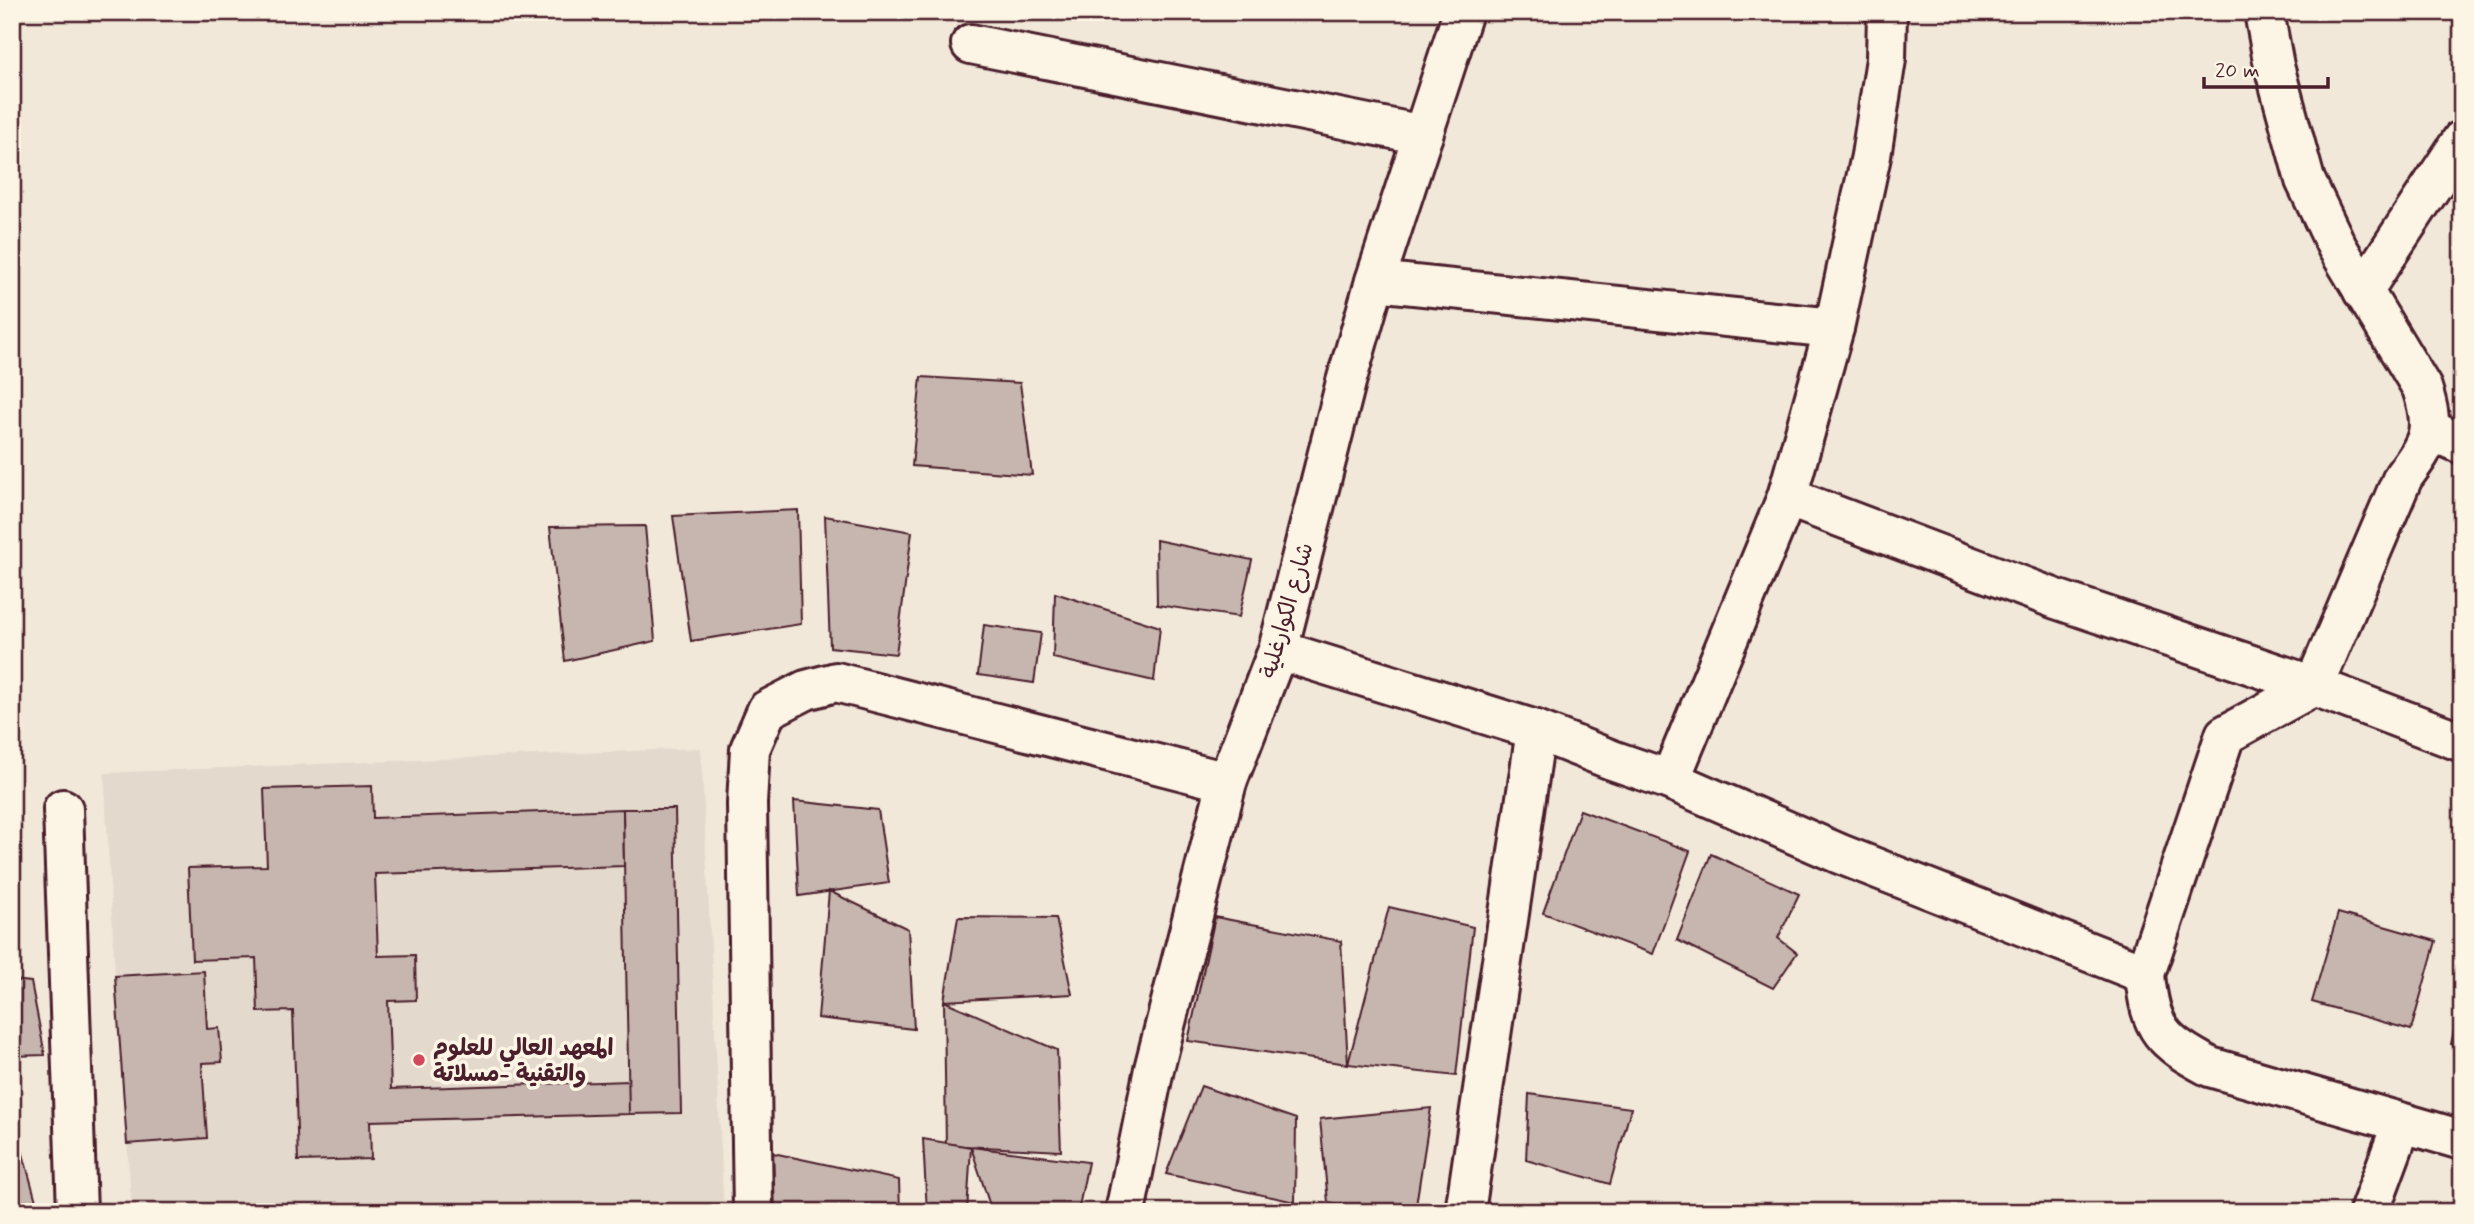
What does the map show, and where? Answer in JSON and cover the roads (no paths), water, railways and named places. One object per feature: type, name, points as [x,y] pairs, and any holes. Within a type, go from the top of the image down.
[{"type":"street","name":"شارع الكوارغلية","points":[[1125,1212],[1154,1069],[1227,782],[1278,650],[1346,382],[1463,12]]},
{"type":"street","points":[[1670,780],[1787,497],[1834,328],[1871,156],[1886,59],[1887,12]]},
{"type":"street","points":[[2264,12],[2274,66],[2305,180],[2320,216],[2422,388],[2429,410],[2446,437],[2420,453],[2403,477],[2314,686],[2225,735],[2145,974],[2147,1002],[2155,1024],[2177,1049],[2210,1067],[2462,1140]]},
{"type":"street","points":[[971,44],[1423,135]]},
{"type":"street","points":[[2364,291],[2462,139]]},
{"type":"street","points":[[1376,281],[1834,328]]},
{"type":"street","points":[[1787,497],[2056,599],[2314,686],[2462,742]]},
{"type":"street","points":[[1278,650],[1536,730],[1612,761],[1670,780],[1840,853],[2145,974]]},
{"type":"street","points":[[753,1212],[747,804],[750,749],[767,710],[806,690],[836,682],[1227,782]]},
{"type":"street","points":[[1465,1212],[1536,730]]},
{"type":"street","points":[[63,808],[77,1212]]},
{"type":"street","points":[[2369,1212],[2402,1123]]},
{"type":"place","name":"المعهد العالي للعلوم والتقنية -مسلاتة","points":[[419,1060]]}]
